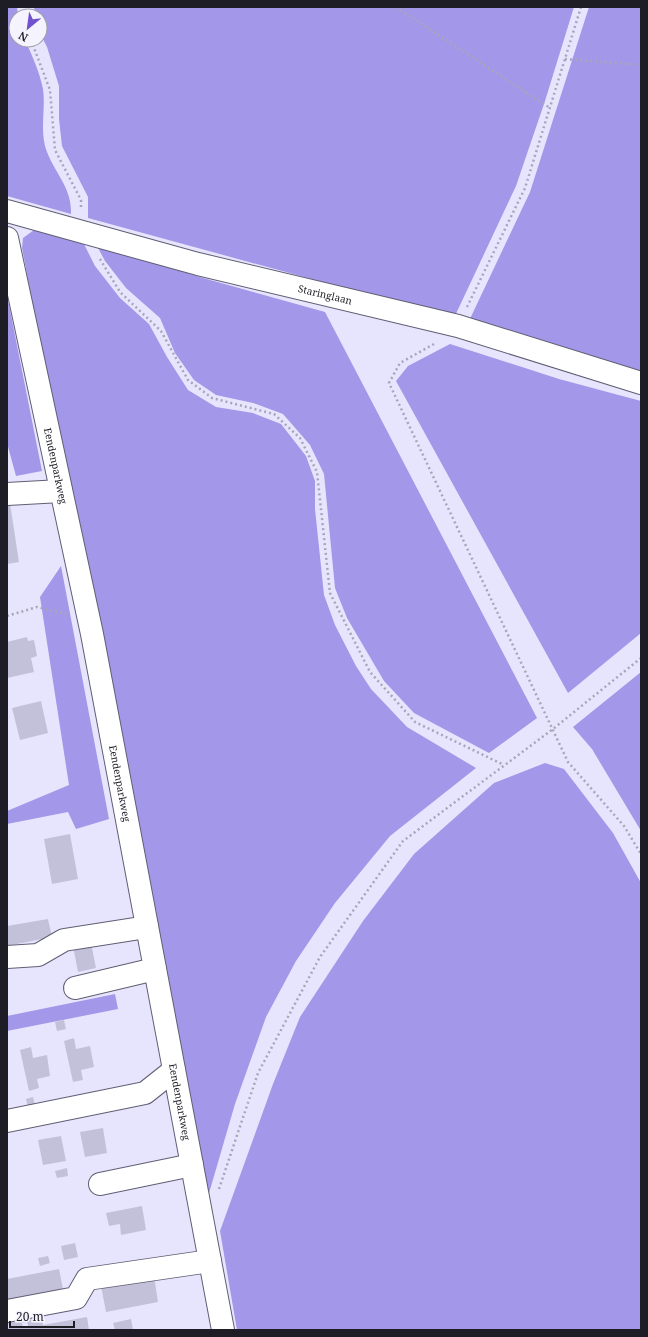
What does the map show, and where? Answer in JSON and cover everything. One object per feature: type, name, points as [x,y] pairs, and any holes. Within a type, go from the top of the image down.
[{"type":"street","name":"Staringlaan","points":[[7,211],[198,264],[458,326],[641,384]]},
{"type":"street","name":"Eendenparkweg","points":[[7,238],[88,620],[223,1330]]},
{"type":"street","points":[[7,494],[61,491]]},
{"type":"street","points":[[7,957],[38,955],[64,940],[147,927]]},
{"type":"street","points":[[75,988],[155,969]]},
{"type":"street","points":[[7,1121],[145,1093],[174,1070]]},
{"type":"street","points":[[100,1184],[192,1165]]},
{"type":"street","points":[[7,1311],[76,1298],[87,1279],[210,1261]]},
{"type":"path","points":[[396,7],[550,108]]},
{"type":"path","points":[[581,7],[525,188],[458,326],[448,336],[400,363],[390,382],[568,762],[624,826],[641,854]]},
{"type":"path","points":[[34,48],[50,90],[55,150],[81,200],[82,231],[120,292],[161,331],[188,380],[212,398],[274,414],[300,438],[317,472],[330,593],[370,672],[415,722],[504,765]]},
{"type":"path","points":[[565,59],[641,65]]},
{"type":"path","points":[[7,616],[37,607],[88,620]]},
{"type":"path","points":[[216,1197],[258,1073],[320,957],[403,841],[553,730],[641,658]]},
{"type":"shaded area","points":[[7,7],[17,7],[8,8],[8,48],[29,48],[33,58],[43,89],[43,137],[47,152],[69,197],[71,214],[7,196]]},
{"type":"shaded area","points":[[574,7],[545,101],[516,186],[454,318],[88,218],[88,197],[62,146],[59,119],[59,86],[47,48],[48,8],[34,8]]},
{"type":"shaded area","points":[[589,7],[641,7],[641,372],[468,323],[530,192]]},
{"type":"shaded area","points":[[34,230],[83,242],[95,266],[120,298],[149,324],[167,357],[188,390],[216,407],[253,413],[281,424],[306,456],[315,481],[315,509],[324,595],[335,625],[356,666],[371,689],[407,727],[476,768],[390,836],[335,903],[296,961],[266,1017],[235,1104],[205,1207],[22,248],[23,238]]},
{"type":"shaded area","points":[[96,244],[203,278],[325,312],[537,718],[489,753],[414,713],[384,681],[347,618],[335,588],[324,474],[310,445],[283,414],[253,403],[216,395],[194,380],[175,353],[160,318],[126,288],[105,261]]},
{"type":"shaded area","points":[[7,295],[42,471],[16,476],[7,443]]},
{"type":"shaded area","points":[[450,344],[559,379],[641,401],[641,633],[568,693],[396,381],[408,366]]},
{"type":"shaded area","points":[[61,566],[109,819],[76,829],[68,812],[7,824],[7,811],[69,785],[40,597]]},
{"type":"shaded area","points":[[641,672],[641,831],[592,749],[573,727]]},
{"type":"shaded area","points":[[545,763],[564,769],[613,833],[641,883],[641,1330],[237,1330],[220,1231],[273,1084],[300,1017],[363,921],[414,854],[494,783]]},
{"type":"shaded area","points":[[115,994],[118,1009],[7,1031],[7,1016]]},
{"type":"building","points":[[7,497],[9,497],[19,562],[7,564]]},
{"type":"building","points":[[27,637],[28,641],[34,640],[37,656],[31,658],[34,672],[7,678],[7,642]]},
{"type":"building","points":[[41,701],[48,733],[20,740],[12,708]]},
{"type":"building","points":[[70,834],[78,879],[52,884],[44,839]]},
{"type":"building","points":[[48,919],[52,937],[7,946],[7,926]]},
{"type":"building","points":[[91,943],[96,968],[78,972],[73,946]]},
{"type":"building","points":[[64,1020],[66,1029],[57,1031],[55,1022]]},
{"type":"building","points":[[74,1038],[76,1049],[90,1046],[94,1067],[81,1070],[83,1080],[73,1082],[64,1041]]},
{"type":"building","points":[[31,1047],[33,1058],[47,1055],[50,1076],[37,1079],[39,1088],[29,1091],[20,1050]]},
{"type":"building","points":[[33,1097],[35,1105],[28,1107],[26,1099]]},
{"type":"building","points":[[103,1128],[107,1153],[85,1157],[80,1132]]},
{"type":"building","points":[[61,1136],[66,1161],[43,1165],[38,1140]]},
{"type":"building","points":[[67,1168],[68,1176],[57,1178],[55,1171]]},
{"type":"building","points":[[142,1206],[146,1230],[121,1235],[120,1224],[109,1226],[106,1213]]},
{"type":"building","points":[[75,1243],[78,1257],[64,1260],[61,1246]]},
{"type":"building","points":[[48,1256],[50,1263],[40,1266],[38,1258]]},
{"type":"building","points":[[59,1269],[63,1289],[7,1300],[7,1279]]},
{"type":"building","points":[[154,1276],[158,1302],[106,1312],[101,1286]]},
{"type":"building","points":[[41,1311],[43,1325],[87,1317],[89,1330],[7,1330],[9,1327],[7,1319]],"holes":[[[27,1322],[28,1326],[23,1327],[22,1323]]]},
{"type":"building","points":[[131,1319],[133,1330],[115,1330],[113,1323]]}]
